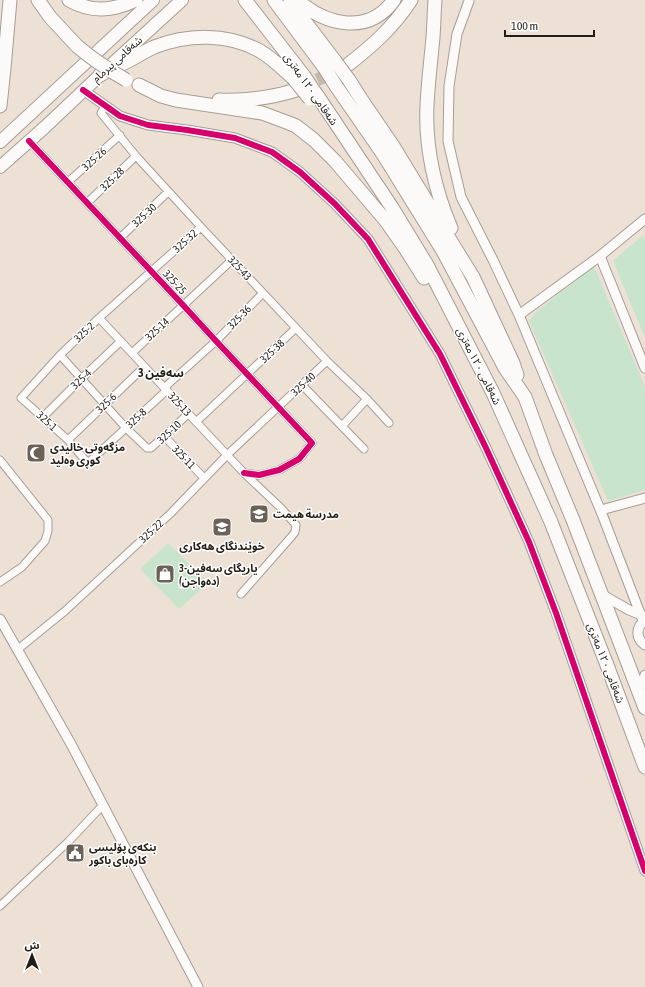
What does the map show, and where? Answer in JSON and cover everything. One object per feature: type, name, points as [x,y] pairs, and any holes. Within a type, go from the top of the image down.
[{"type":"highway","points":[[0,106],[10,0]]},
{"type":"highway","points":[[38,0],[50,17],[77,46],[88,55],[114,73],[126,80],[154,90],[193,98],[234,100],[253,99],[283,94],[298,81],[270,58],[254,49],[224,38],[210,37],[184,39],[168,43],[154,48],[122,65],[100,75]]},
{"type":"highway","points":[[69,0],[88,8],[100,9],[118,7],[136,0]]},
{"type":"highway","name":"شەقامی پیرمام","points":[[0,142],[152,0]]},
{"type":"highway","name":"شەقامی پیرمام","points":[[0,167],[182,0]]},
{"type":"highway","points":[[239,0],[252,14],[264,23]]},
{"type":"highway","name":"شەقامی ١٢٠ مەتری","points":[[245,0],[264,23],[298,81],[314,97],[400,220],[427,265],[493,393],[551,522],[645,767]]},
{"type":"highway","name":"شەقامی ١٢٠ مەتری","points":[[274,0],[338,69],[336,86],[383,154],[443,251],[506,368],[525,397],[546,455],[573,520],[645,708]]},
{"type":"highway","points":[[289,0],[403,163],[473,277]]},
{"type":"highway","points":[[297,0],[315,14],[337,22],[349,24],[372,19],[394,0]]},
{"type":"highway","points":[[338,69],[370,48],[394,23],[412,0]]},
{"type":"highway","points":[[435,0],[426,107],[429,152],[440,200],[454,236],[468,263],[513,363],[525,397]]},
{"type":"highway","points":[[139,85],[161,96],[176,100],[262,113],[290,122],[314,140],[335,161],[393,230],[418,268],[493,393]]},
{"type":"street","points":[[469,1],[458,34],[449,86],[448,141],[461,197],[519,315],[601,510],[644,618]]},
{"type":"street","points":[[83,90],[120,116],[148,125],[235,138],[272,152],[300,172],[336,204],[368,239],[440,354],[486,448],[529,542],[556,613],[645,871]]},
{"type":"street","name":"325-43","points":[[105,106],[101,113],[168,192],[327,361],[367,399],[390,424]]},
{"type":"street","name":"325-26","points":[[68,182],[120,135]]},
{"type":"street","name":"325-25","points":[[29,141],[312,442],[299,459],[279,470],[259,475],[244,473]]},
{"type":"street","name":"325-28","points":[[87,203],[136,156]]},
{"type":"street","name":"325-30","points":[[120,238],[168,192]]},
{"type":"street","points":[[519,315],[600,256],[645,220]]},
{"type":"street","name":"325-32","points":[[152,272],[201,227]]},
{"type":"street","points":[[600,256],[645,368]]},
{"type":"street","name":"325-14","points":[[132,353],[232,260]]},
{"type":"street","name":"325-2","points":[[21,398],[60,355],[99,318],[152,272]]},
{"type":"street","name":"325-36","points":[[165,389],[216,341],[263,293]]},
{"type":"street","name":"325-13","points":[[99,318],[244,473],[281,508],[296,525],[296,532],[241,594]]},
{"type":"street","name":"325-38","points":[[196,422],[296,328]]},
{"type":"street","name":"325-4","points":[[42,417],[121,341]]},
{"type":"street","points":[[60,355],[126,428]]},
{"type":"street","name":"325-40","points":[[279,407],[327,361]]},
{"type":"street","name":"325-6","points":[[68,440],[144,366]]},
{"type":"street","points":[[302,385],[364,449]]},
{"type":"street","name":"325-8","points":[[89,462],[165,389]]},
{"type":"street","name":"325-1","points":[[21,398],[68,440],[85,460],[89,462]]},
{"type":"street","points":[[342,426],[367,399]]},
{"type":"street","name":"325-22","points":[[17,650],[65,611],[171,513],[227,455],[279,407]]},
{"type":"street","name":"325-10","points":[[126,428],[149,449],[188,414]]},
{"type":"street","name":"325-11","points":[[164,436],[204,478]]},
{"type":"street","points":[[0,460],[48,520],[48,531],[45,542],[22,567],[0,582]]},
{"type":"street","points":[[601,510],[645,498]]},
{"type":"street","points":[[601,594],[644,618]]},
{"type":"street","points":[[644,618],[639,626],[638,635],[639,639],[645,645]]},
{"type":"street","points":[[0,619],[64,732],[103,805],[195,986]]},
{"type":"street","points":[[639,691],[645,675]]},
{"type":"street","points":[[0,906],[69,841],[103,805]]},
{"type":"green space","points":[[643,235],[645,240],[645,338],[613,261]]},
{"type":"green space","points":[[594,266],[645,387],[645,490],[608,501],[529,321],[536,312]]},
{"type":"green space","points":[[168,543],[208,583],[179,609],[140,569]]},
{"type":"tunnel","points":[[300,88],[338,70]]},
{"type":"cycle path","points":[[83,90],[120,116],[148,125],[235,138],[272,152],[300,172],[335,204],[368,239],[440,354],[486,448],[529,542],[556,613],[645,871]]},
{"type":"cycle path","points":[[29,141],[312,443],[299,459],[279,470],[259,475],[244,473]]},
{"type":"place","name":"مزگەوتی خالیدی کوڕی وەلید","points":[[36,453]]},
{"type":"place","name":"مدرسة هيمت","points":[[259,514]]},
{"type":"place","name":"خوێندنگای هەکاری","points":[[222,527]]},
{"type":"place","name":"یاریگای سەفین-3 (دەواجن)","points":[[165,574]]},
{"type":"place","name":"بنکەی پۆلیسی کارەبای باکور","points":[[75,853]]},
{"type":"district","name":"سەفین 3","points":[[161,373]]}]
